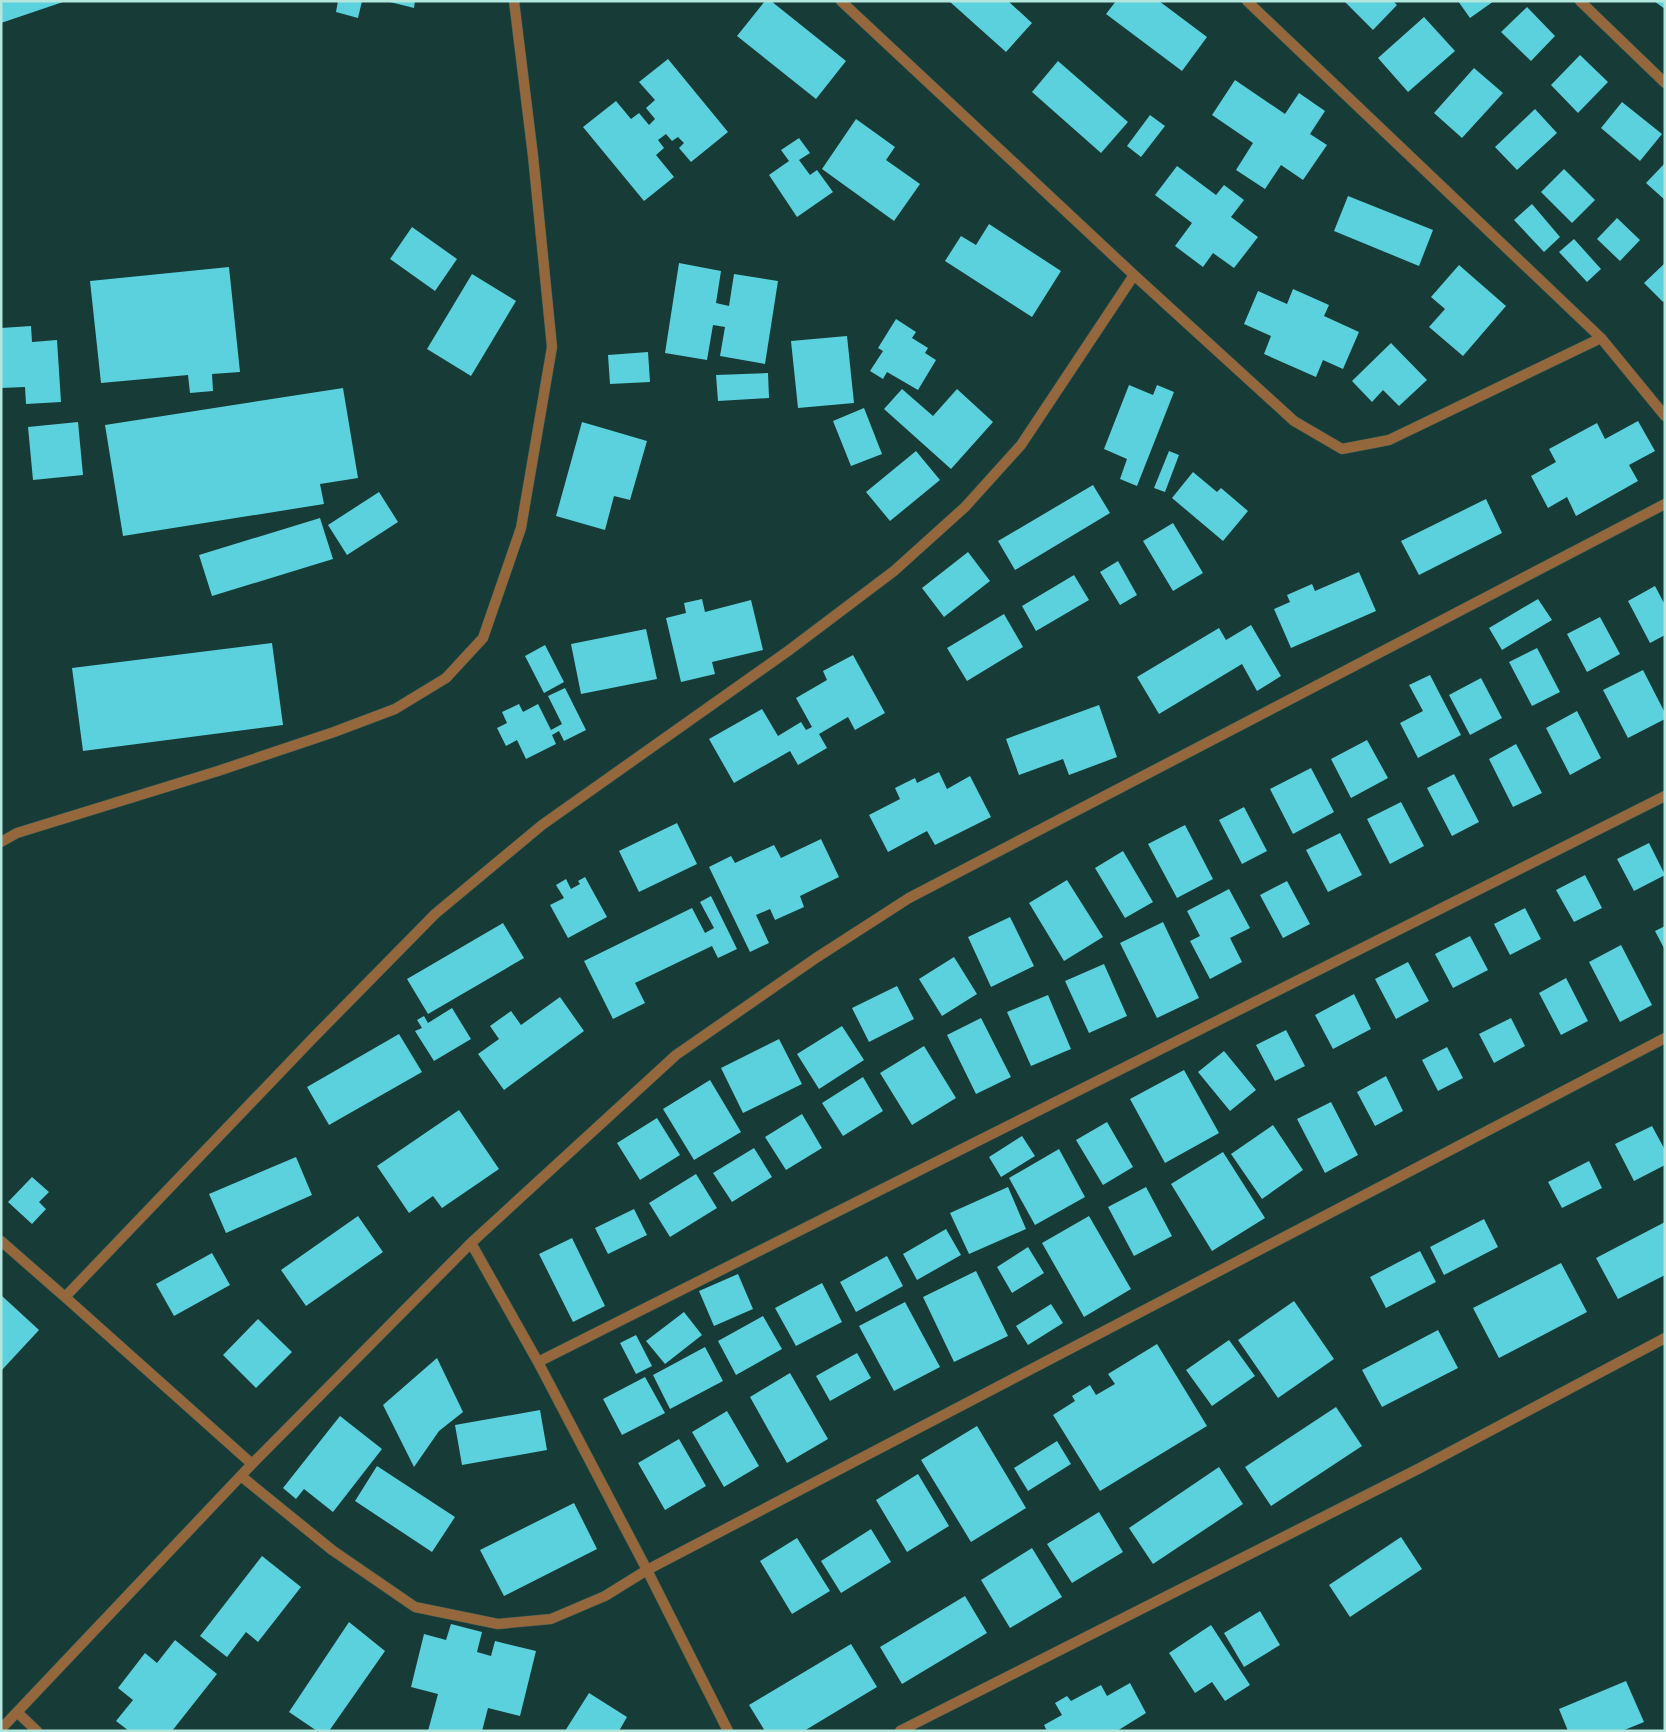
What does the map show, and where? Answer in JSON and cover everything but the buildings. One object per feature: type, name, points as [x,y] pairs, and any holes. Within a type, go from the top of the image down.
[{"type":"street","points":[[1,842],[17,833],[218,771],[334,732],[395,709],[446,678],[483,638],[521,528],[552,347],[514,1]]},
{"type":"street","points":[[841,1],[1134,275],[1294,421],[1342,449],[1389,440],[1601,338]]},
{"type":"street","points":[[1247,1],[1601,338],[1665,416]]},
{"type":"street","points":[[1580,1],[1665,83]]},
{"type":"street","points":[[65,1296],[435,914],[542,825],[788,651],[894,571],[965,507],[1021,445],[1134,275]]},
{"type":"street","points":[[1,1729],[252,1464],[471,1244],[676,1055],[816,958],[909,898],[1665,504]]},
{"type":"street","points":[[538,1362],[1665,796]]},
{"type":"street","points":[[241,1476],[332,1550],[414,1607],[498,1624],[551,1619],[605,1596],[647,1570],[1665,1038]]},
{"type":"street","points":[[1,1241],[252,1464]]},
{"type":"street","points":[[471,1244],[538,1362],[647,1570],[728,1731]]},
{"type":"street","points":[[900,1731],[1418,1469],[1665,1338]]},
{"type":"street","points":[[17,1712],[37,1731]]}]
